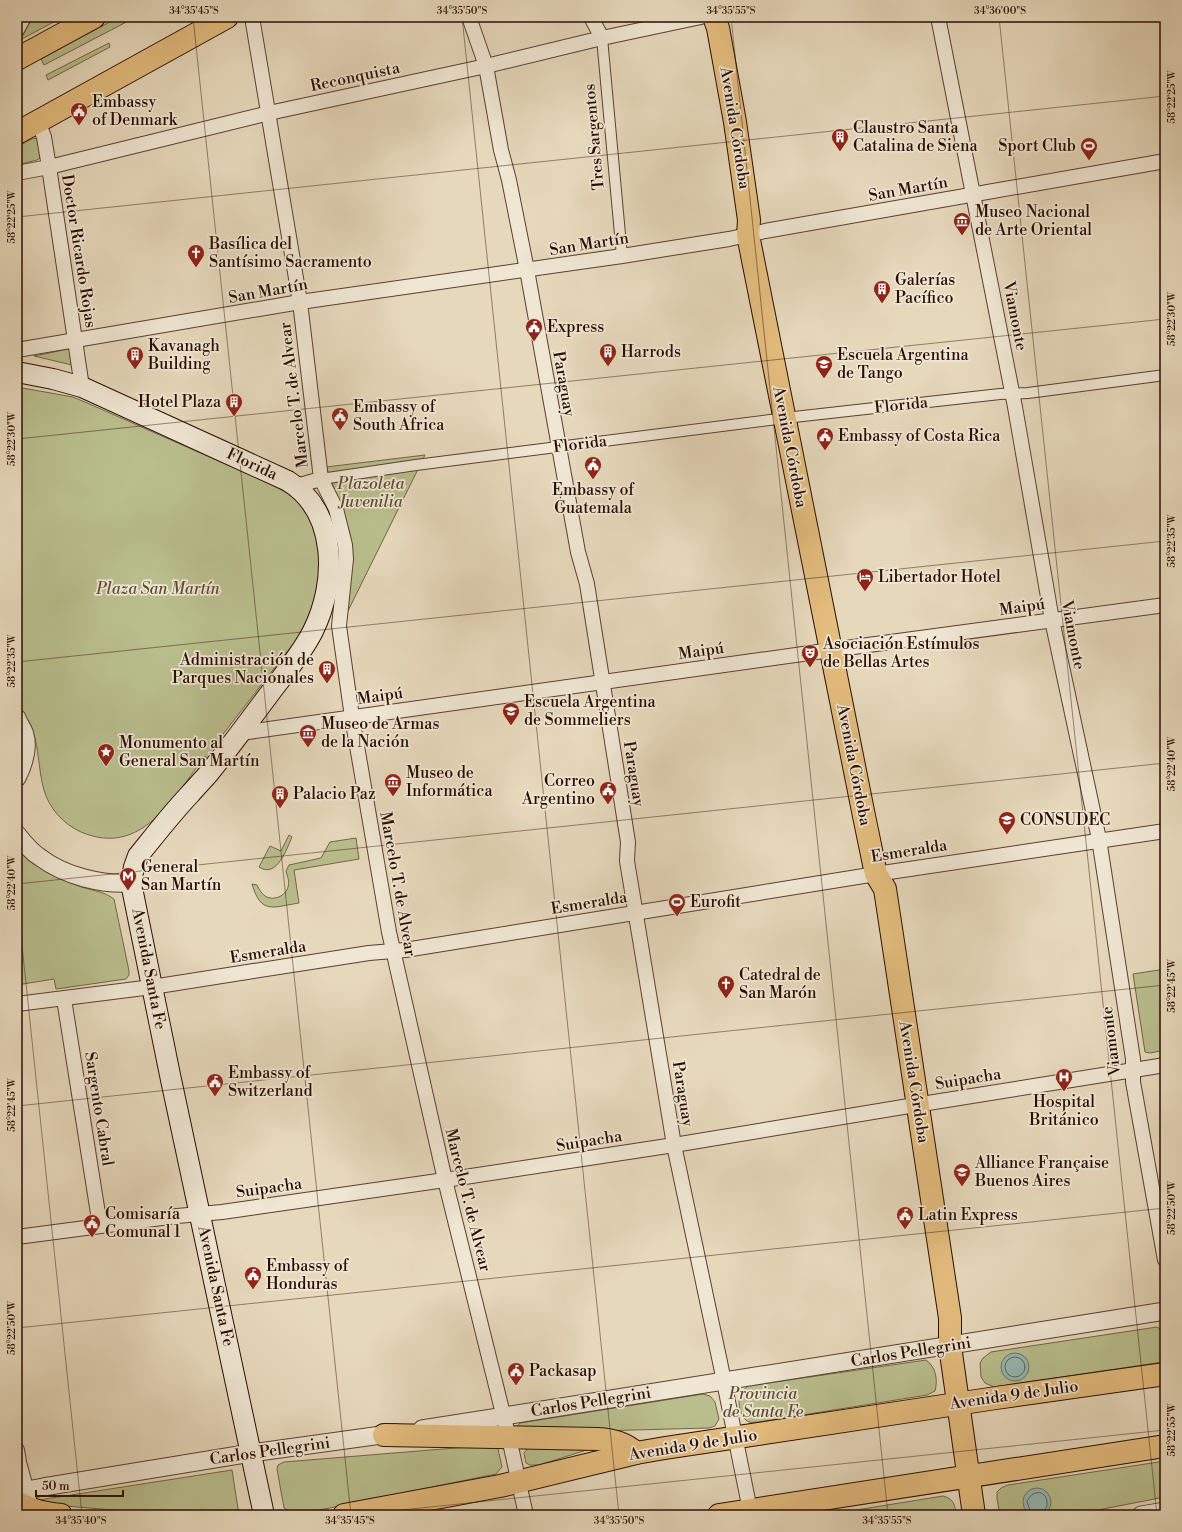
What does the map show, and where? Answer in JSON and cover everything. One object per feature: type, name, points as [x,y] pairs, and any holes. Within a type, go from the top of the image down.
[{"type":"main road","points":[[17,59],[94,17]]},
{"type":"main road","points":[[17,133],[227,17]]},
{"type":"main road","name":"Avenida Córdoba","points":[[714,17],[718,28],[735,122],[749,220],[748,235],[876,874],[885,889],[950,1318],[950,1346],[974,1515]]},
{"type":"main road","name":"Florida","points":[[17,372],[82,387],[218,448],[296,486]]},
{"type":"main road","name":"Avenida Santa Fe","points":[[264,1515],[131,884],[134,867],[138,856],[241,733],[308,639],[318,619],[326,593],[329,562],[328,542],[325,530],[316,511],[302,491],[296,486]]},
{"type":"main road","name":"Avenida 9 de Julio","points":[[344,1515],[518,1482],[636,1453],[959,1403],[1165,1374]]},
{"type":"main road","points":[[384,1435],[606,1439],[624,1444],[636,1453]]},
{"type":"main road","points":[[719,1515],[750,1512],[1165,1446]]},
{"type":"main road","points":[[25,1502],[43,1513],[61,1515]]},
{"type":"street","points":[[17,30],[24,17]]},
{"type":"street","name":"Marcelo T. de Alvear","points":[[252,17],[300,302],[321,479],[336,509],[345,545],[346,559],[338,626],[392,950],[445,1180],[509,1438],[526,1515]]},
{"type":"street","name":"Paraguay","points":[[468,17],[486,66],[501,150],[509,180],[578,552],[587,584],[628,842],[627,861],[674,1146],[750,1512]]},
{"type":"street","name":"Tres Sargentos","points":[[591,17],[602,38],[622,256]]},
{"type":"street","name":"Reconquista","points":[[17,173],[49,167],[269,113],[701,17]]},
{"type":"street","name":"Viamonte","points":[[938,17],[1013,394],[1052,620],[1099,839],[1133,1059],[1133,1082],[1165,1260]]},
{"type":"street","name":"Doctor Ricardo Rojas","points":[[38,121],[44,137],[49,167],[82,387]]},
{"type":"street","name":"San Martín","points":[[17,350],[300,302],[622,256],[1165,161]]},
{"type":"street","name":"Florida","points":[[296,486],[321,479],[416,465],[785,418],[1013,394],[1165,375]]},
{"type":"street","name":"Maipú","points":[[241,733],[830,650],[1165,605]]},
{"type":"street","points":[[17,778],[24,760],[26,749],[25,735],[18,724]]},
{"type":"street","name":"Esmeralda","points":[[17,1004],[152,987],[369,953],[405,950],[1099,839],[1165,831]]},
{"type":"street","points":[[17,834],[29,849],[41,859],[75,875],[99,882],[131,884]]},
{"type":"street","name":"Sargento Cabral","points":[[64,999],[100,1226]]},
{"type":"street","name":"Suipacha","points":[[17,1237],[200,1214],[674,1146],[1165,1065]]},
{"type":"street","name":"Carlos Pellegrini","points":[[25,1502],[251,1453],[384,1435],[1165,1311]]},
{"type":"street","points":[[17,1450],[25,1502]]},
{"type":"street","points":[[1141,1515],[1165,1511]]},
{"type":"green space","points":[[33,17],[63,17],[20,40]]},
{"type":"green space","points":[[119,17],[136,17],[44,65],[41,59]]},
{"type":"green space","points":[[109,43],[110,47],[48,80],[46,75]]},
{"type":"green space","points":[[33,138],[38,139],[40,158],[17,165],[17,147]]},
{"type":"green space","points":[[73,348],[72,365],[34,356]]},
{"type":"green space","name":"Plaza San Martín","points":[[17,387],[73,397],[275,486],[295,498],[316,526],[325,545],[318,588],[311,612],[297,639],[220,738],[227,744],[212,762],[205,756],[181,789],[154,819],[139,830],[122,837],[103,838],[81,832],[68,825],[53,809],[44,790],[34,735],[25,716],[17,708]]},
{"type":"green space","name":"Plazoleta Juvenilia","points":[[425,455],[344,619],[347,598],[350,534],[342,508],[326,467]]},
{"type":"green space","points":[[289,835],[292,837],[284,854],[276,866],[265,870],[259,867],[270,846],[281,851]]},
{"type":"green space","points":[[356,838],[359,859],[294,870],[299,903],[269,907],[259,901],[252,884],[257,885],[265,896],[275,898],[282,896],[289,885],[286,871],[289,865],[321,858],[330,842]]},
{"type":"green space","points":[[17,844],[45,868],[68,882],[106,894],[114,899],[129,971],[129,975],[126,979],[56,989],[54,979],[17,985]]},
{"type":"green space","points":[[1165,969],[1165,1050],[1150,1053],[1145,1052],[1133,974]]},
{"type":"green space","points":[[1157,1327],[1165,1332],[1165,1359],[1163,1362],[994,1387],[985,1383],[981,1377],[980,1363],[983,1358],[991,1352]]},
{"type":"green space","name":"Provincia de Santa Fe","points":[[926,1360],[934,1370],[936,1382],[935,1391],[927,1395],[759,1422],[750,1422],[746,1420],[740,1410],[739,1399],[741,1393],[748,1386]]},
{"type":"green space","points":[[703,1394],[710,1396],[715,1402],[719,1419],[715,1426],[709,1428],[520,1433],[517,1426],[520,1423]]},
{"type":"green space","points":[[492,1445],[498,1449],[502,1467],[496,1474],[305,1513],[293,1513],[284,1508],[277,1469],[278,1465],[284,1462]]},
{"type":"green space","points":[[530,1446],[593,1448],[539,1465],[530,1465],[526,1463],[524,1453]]},
{"type":"green space","points":[[1165,1461],[1165,1497],[1072,1515],[1000,1515],[997,1492],[1001,1488],[1008,1485]]},
{"type":"green space","points":[[232,1470],[239,1515],[172,1515],[42,1504],[39,1500]]},
{"type":"green space","points":[[943,1496],[952,1501],[956,1515],[825,1515]]},
{"type":"water","points":[[1015,1353],[1025,1357],[1029,1367],[1025,1377],[1015,1381],[1005,1377],[1001,1367],[1005,1357]]},
{"type":"water","points":[[1037,1488],[1047,1492],[1051,1502],[1047,1512],[1037,1516],[1027,1512],[1023,1502],[1027,1492]]},
{"type":"place","name":"Embassy of Denmark","points":[[79,126]]},
{"type":"place","name":"Claustro Santa Catalina de Siena","points":[[840,152]]},
{"type":"place","name":"Sport Club","points":[[1089,161]]},
{"type":"place","name":"Museo Nacional de Arte Oriental","points":[[962,236]]},
{"type":"place","name":"Basílica del Santísimo Sacramento","points":[[196,268]]},
{"type":"place","name":"Galerías Pacífico","points":[[882,304]]},
{"type":"place","name":"Express","points":[[534,342]]},
{"type":"place","name":"Harrods","points":[[608,367]]},
{"type":"place","name":"Kavanagh Building","points":[[135,370]]},
{"type":"place","name":"Escuela Argentina de Tango","points":[[824,379]]},
{"type":"place","name":"Hotel Plaza","points":[[234,417]]},
{"type":"place","name":"Embassy of South Africa","points":[[340,431]]},
{"type":"place","name":"Embassy of Costa Rica","points":[[825,451]]},
{"type":"place","name":"Embassy of Guatemala","points":[[593,480]]},
{"type":"place","name":"Libertador Hotel","points":[[865,592]]},
{"type":"place","name":"Asociación Estímulos de Bellas Artes","points":[[810,668]]},
{"type":"place","name":"Administración de Parques Nacionales","points":[[327,684]]},
{"type":"place","name":"Escuela Argentina de Sommeliers","points":[[511,726]]},
{"type":"place","name":"Museo de Armas de la Nación","points":[[308,748]]},
{"type":"place","name":"Monumento al General San Martín","points":[[106,767]]},
{"type":"place","name":"Museo de Informática","points":[[393,797]]},
{"type":"place","name":"Correo Argentino","points":[[608,805]]},
{"type":"place","name":"Palacio Paz","points":[[280,809]]},
{"type":"place","name":"CONSUDEC","points":[[1007,835]]},
{"type":"place","name":"General San Martín","points":[[128,891]]},
{"type":"place","name":"Eurofit","points":[[677,917]]},
{"type":"place","name":"Catedral de San Marón","points":[[726,999]]},
{"type":"place","name":"Hospital Británico","points":[[1064,1092]]},
{"type":"place","name":"Embassy of Switzerland","points":[[215,1097]]},
{"type":"place","name":"Alliance Française Buenos Aires","points":[[962,1187]]},
{"type":"place","name":"Latin Express","points":[[905,1230]]},
{"type":"place","name":"Comisaría Comunal 1","points":[[92,1238]]},
{"type":"place","name":"Embassy of Honduras","points":[[253,1290]]},
{"type":"place","name":"Packasap","points":[[516,1386]]}]
